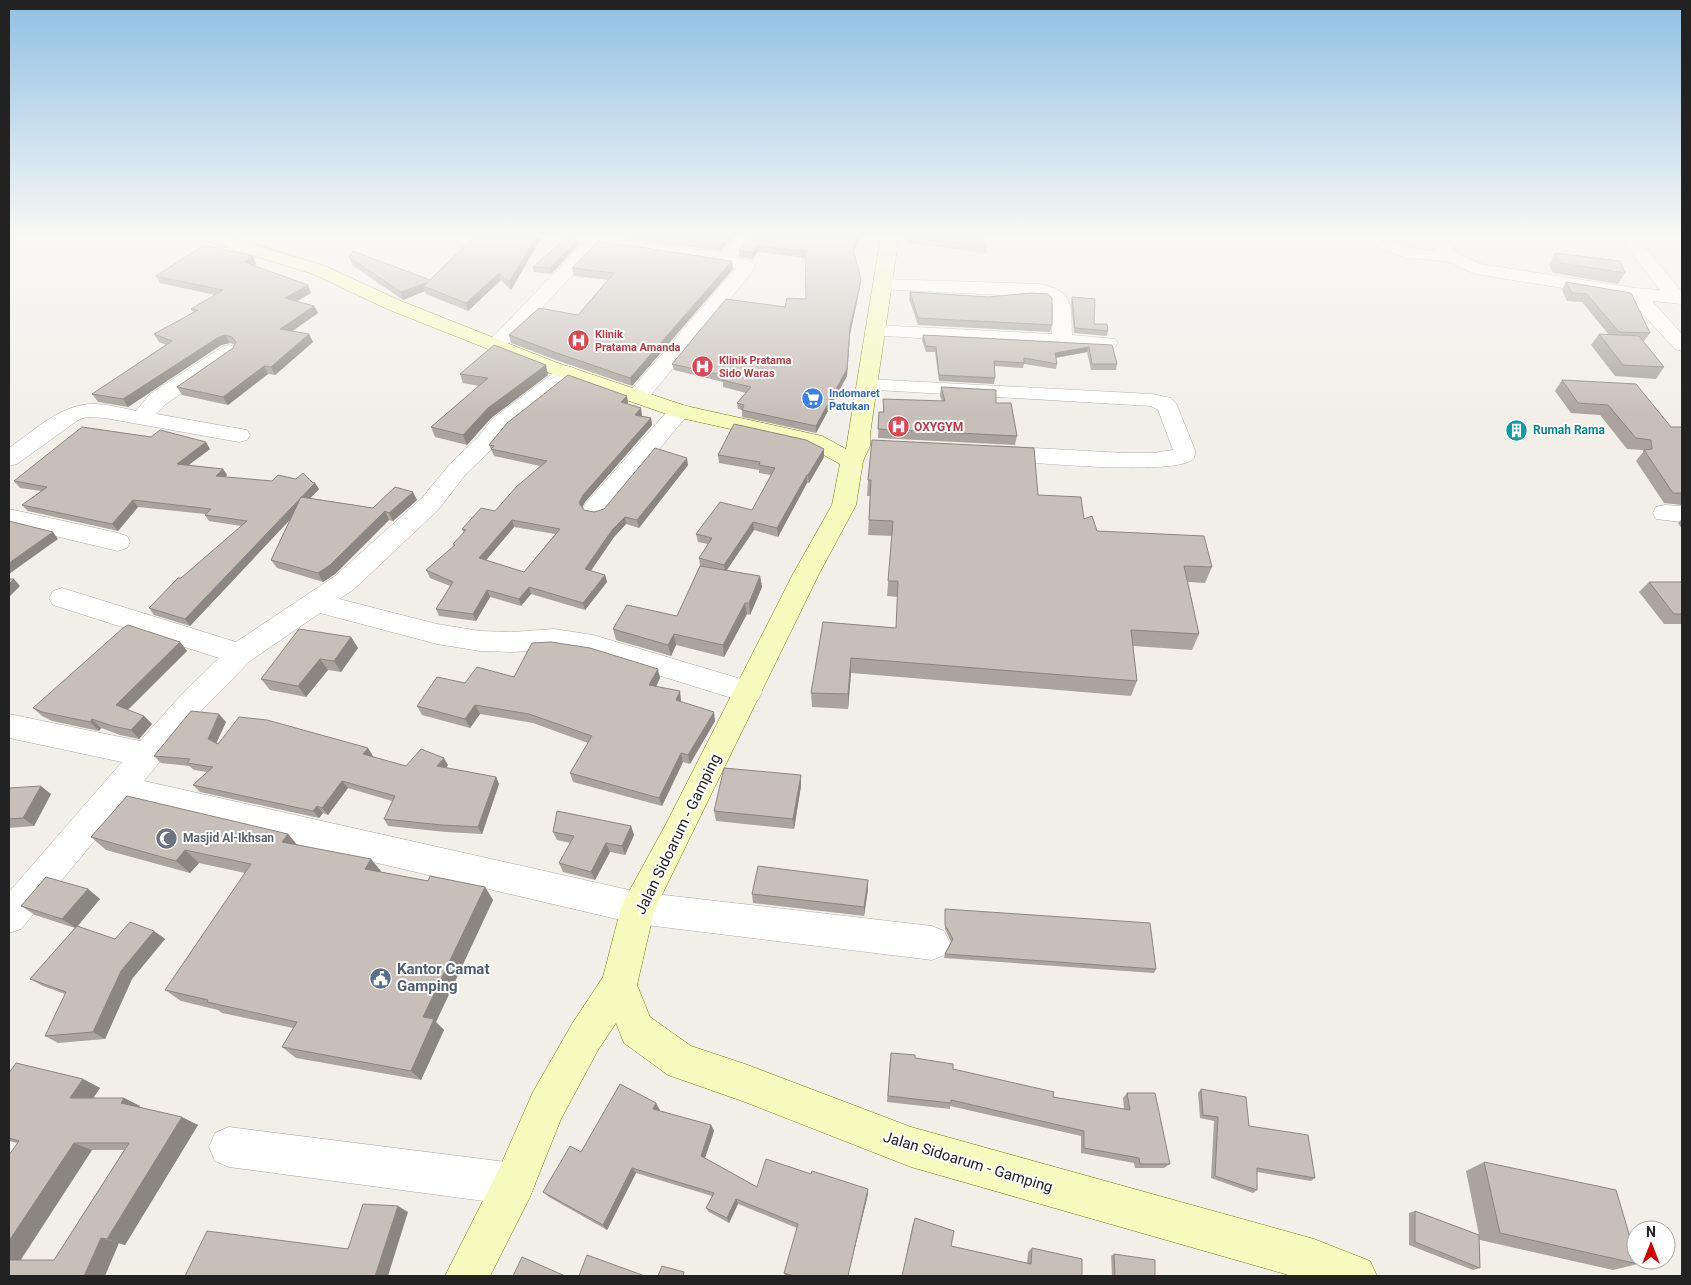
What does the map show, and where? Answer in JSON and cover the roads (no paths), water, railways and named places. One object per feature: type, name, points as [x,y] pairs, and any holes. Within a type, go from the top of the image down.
[{"type":"main road","points":[[373,295],[495,346],[680,411],[814,442],[862,447]]},
{"type":"main road","name":"Jalan Sidoarum - Gamping","points":[[881,295],[866,385],[862,447],[844,505],[806,574],[677,834],[638,908],[620,985],[637,1030],[681,1062],[745,1083],[911,1147],[1304,1259],[1355,1276]]},
{"type":"main road","points":[[468,1276],[514,1184],[547,1106],[585,1037],[620,985]]},
{"type":"street","points":[[495,346],[538,295]]},
{"type":"street","points":[[638,396],[723,295]]},
{"type":"street","points":[[1055,295],[1060,298],[1062,304],[1062,340]]},
{"type":"street","points":[[1636,295],[1682,346]]},
{"type":"street","points":[[1645,295],[1678,298]]},
{"type":"street","points":[[875,332],[1108,343]]},
{"type":"street","points":[[141,418],[158,399],[229,350]]},
{"type":"street","points":[[10,914],[193,701],[240,654],[344,583],[430,504],[458,469],[487,442],[500,424],[567,372]]},
{"type":"street","points":[[866,385],[1152,400],[1162,403],[1168,408],[1184,450],[1184,455],[1180,458],[1153,461],[976,452]]},
{"type":"street","points":[[9,459],[70,415],[81,410],[90,409],[239,435]]},
{"type":"street","points":[[595,509],[680,411]]},
{"type":"street","points":[[9,517],[118,542]]},
{"type":"street","points":[[62,598],[240,654]]},
{"type":"street","points":[[318,601],[328,606],[394,623],[480,641],[554,640],[593,645],[748,692]]},
{"type":"street","points":[[9,726],[146,755]]},
{"type":"street","points":[[119,789],[638,908],[932,943]]},
{"type":"street","points":[[229,1147],[514,1184]]},
{"type":"place","name":"Klinik Pratama Amanda","points":[[579,340]]},
{"type":"place","name":"Klinik Pratama Sido Waras","points":[[703,366]]},
{"type":"place","name":"Indomaret Patukan","points":[[813,399]]},
{"type":"place","name":"OXYGYM","points":[[898,427]]},
{"type":"place","name":"Rumah Rama","points":[[1517,430]]},
{"type":"place","name":"Masjid Al-Ikhsan","points":[[167,838]]},
{"type":"place","name":"Kantor Camat Gamping","points":[[381,978]]}]
